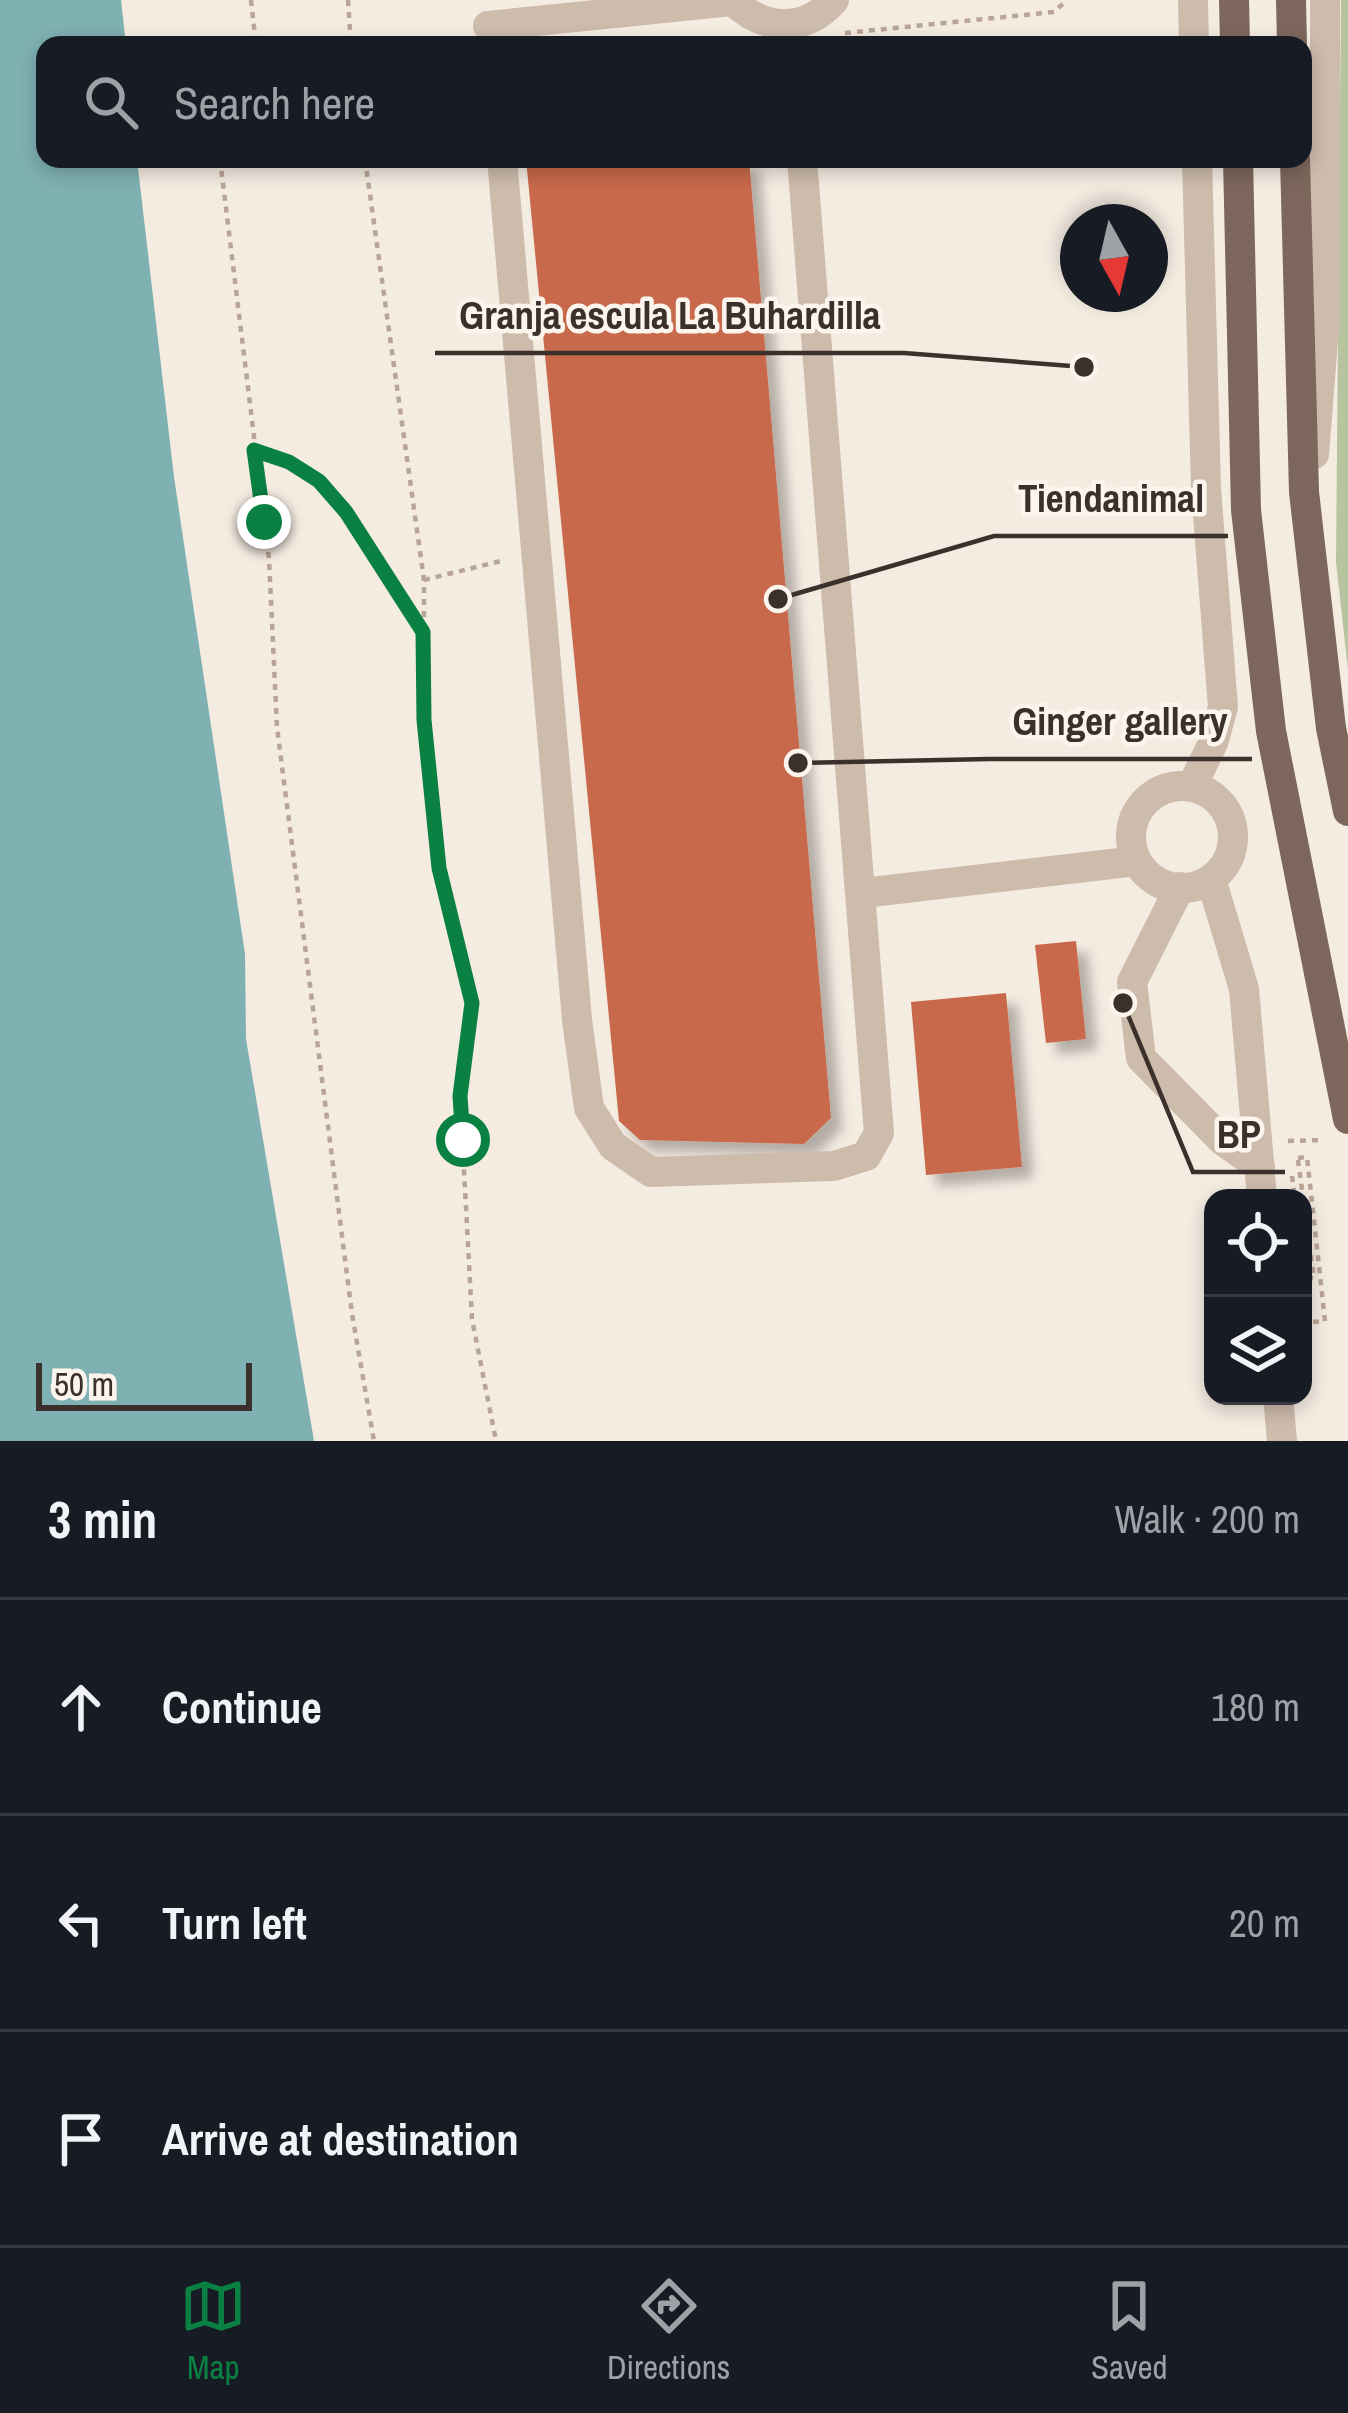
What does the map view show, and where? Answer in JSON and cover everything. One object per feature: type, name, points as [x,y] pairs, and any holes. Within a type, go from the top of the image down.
[{"type":"main road","points":[[1234,0],[1235,36]]},
{"type":"main road","points":[[1291,0],[1292,36]]},
{"type":"main road","points":[[1238,168],[1246,510],[1270,731],[1340,1129]]},
{"type":"main road","points":[[1295,168],[1307,532],[1331,728],[1348,811]]},
{"type":"lane","points":[[488,24],[732,1],[748,16],[791,35],[834,0]]},
{"type":"lane","points":[[1307,532],[1324,315],[1325,0]]},
{"type":"lane","points":[[1191,1],[1193,36]]},
{"type":"lane","points":[[503,168],[577,1020],[589,1108],[613,1146],[651,1172],[834,1166],[866,1156],[879,1133],[803,168]]},
{"type":"lane","points":[[1192,787],[1213,743],[1223,707],[1206,489],[1197,168]]},
{"type":"lane","points":[[1192,787],[1211,794],[1232,823],[1232,850],[1211,879],[1180,887],[1148,875],[1137,861],[1131,839],[1133,821],[1141,805],[1158,791],[1192,787]]},
{"type":"lane","points":[[862,893],[1137,861]]},
{"type":"lane","points":[[1211,879],[1244,989],[1261,1182]]},
{"type":"lane","points":[[1180,887],[1132,982],[1141,1058],[1261,1182]]},
{"type":"lane","points":[[1280,1405],[1282,1441]]},
{"type":"path","points":[[251,0],[255,36]]},
{"type":"path","points":[[348,0],[350,36]]},
{"type":"path","points":[[840,34],[1054,12],[1067,0]]},
{"type":"path","points":[[221,168],[269,559],[277,727],[352,1314],[374,1441]]},
{"type":"path","points":[[366,168],[424,580],[424,720],[439,868],[472,1003],[460,1096],[472,1319],[496,1441]]},
{"type":"path","points":[[254,450],[289,462],[319,481],[346,512],[423,632]]},
{"type":"path","points":[[424,580],[483,562],[538,556]]},
{"type":"path","points":[[1294,1189],[1288,1141],[1340,1129]]},
{"type":"path","points":[[1302,1189],[1298,1158],[1306,1157],[1310,1189]]},
{"type":"path","points":[[1312,1209],[1325,1322],[1312,1323]]},
{"type":"green space","points":[[1341,0],[1348,0],[1348,670],[1336,562]]},
{"type":"water","points":[[0,0],[121,0],[125,36],[36,36],[36,168],[138,168],[174,477],[245,954],[246,1039],[314,1441],[0,1441]]},
{"type":"building","points":[[527,168],[750,168],[831,1118],[804,1144],[640,1140],[619,1121]]},
{"type":"building","points":[[1076,941],[1086,1039],[1046,1043],[1035,945]]},
{"type":"building","points":[[1006,993],[1022,1167],[926,1175],[911,1002]]},
{"type":"place","name":"Granja escula La Buhardilla","points":[[1084,367]]},
{"type":"place","name":"Tiendanimal","points":[[778,599]]},
{"type":"place","name":"Ginger gallery","points":[[798,763]]},
{"type":"place","name":"BP","points":[[1123,1003]]},
{"type":"route","points":[[264,522],[254,450],[289,462],[319,481],[346,512],[423,632],[424,720],[439,868],[472,1003],[460,1096],[463,1140]]}]
